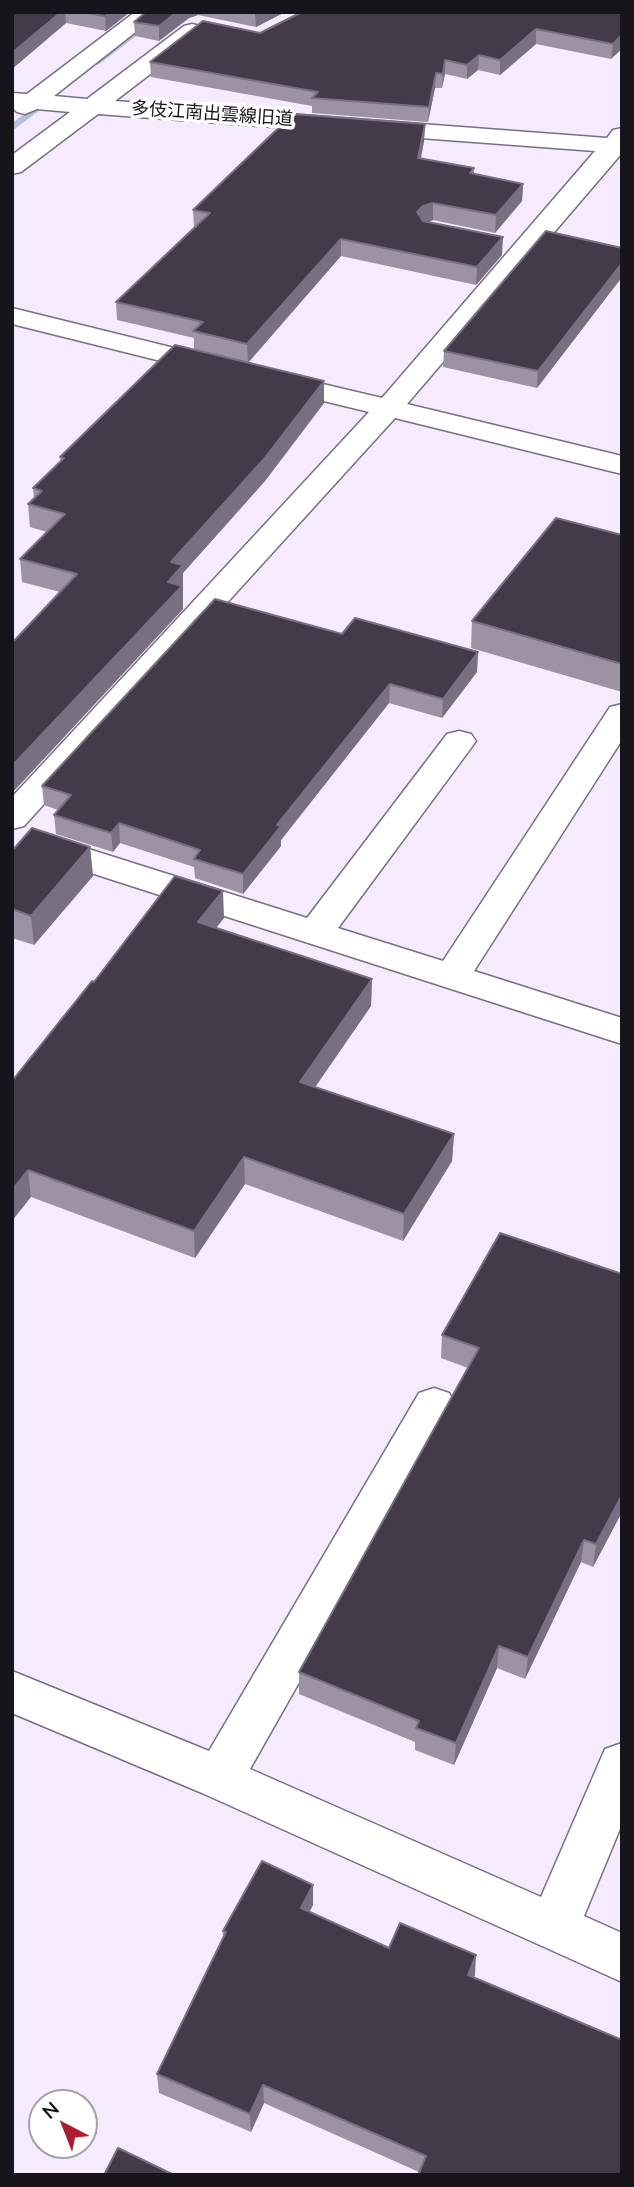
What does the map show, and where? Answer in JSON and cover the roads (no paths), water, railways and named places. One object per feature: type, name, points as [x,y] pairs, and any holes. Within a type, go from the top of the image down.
[{"type":"street","points":[[12,116],[23,100],[150,12]]},
{"type":"street","points":[[12,167],[199,25],[211,28]]},
{"type":"street","name":"多伎江南出雲線旧道","points":[[23,100],[619,142]]},
{"type":"street","points":[[12,818],[388,409],[619,142]]},
{"type":"street","points":[[499,244],[525,249]]},
{"type":"street","points":[[12,316],[622,465]]},
{"type":"street","points":[[451,977],[622,714]]},
{"type":"street","points":[[315,933],[459,741]]},
{"type":"street","points":[[12,835],[622,1031]]},
{"type":"street","points":[[219,1777],[434,1405]]},
{"type":"street","points":[[12,1690],[219,1777],[622,1958]]},
{"type":"street","points":[[554,1928],[622,1764]]},
{"type":"waterway","points":[[95,63],[164,12]]},
{"type":"waterway","points":[[12,128],[53,96]]}]
